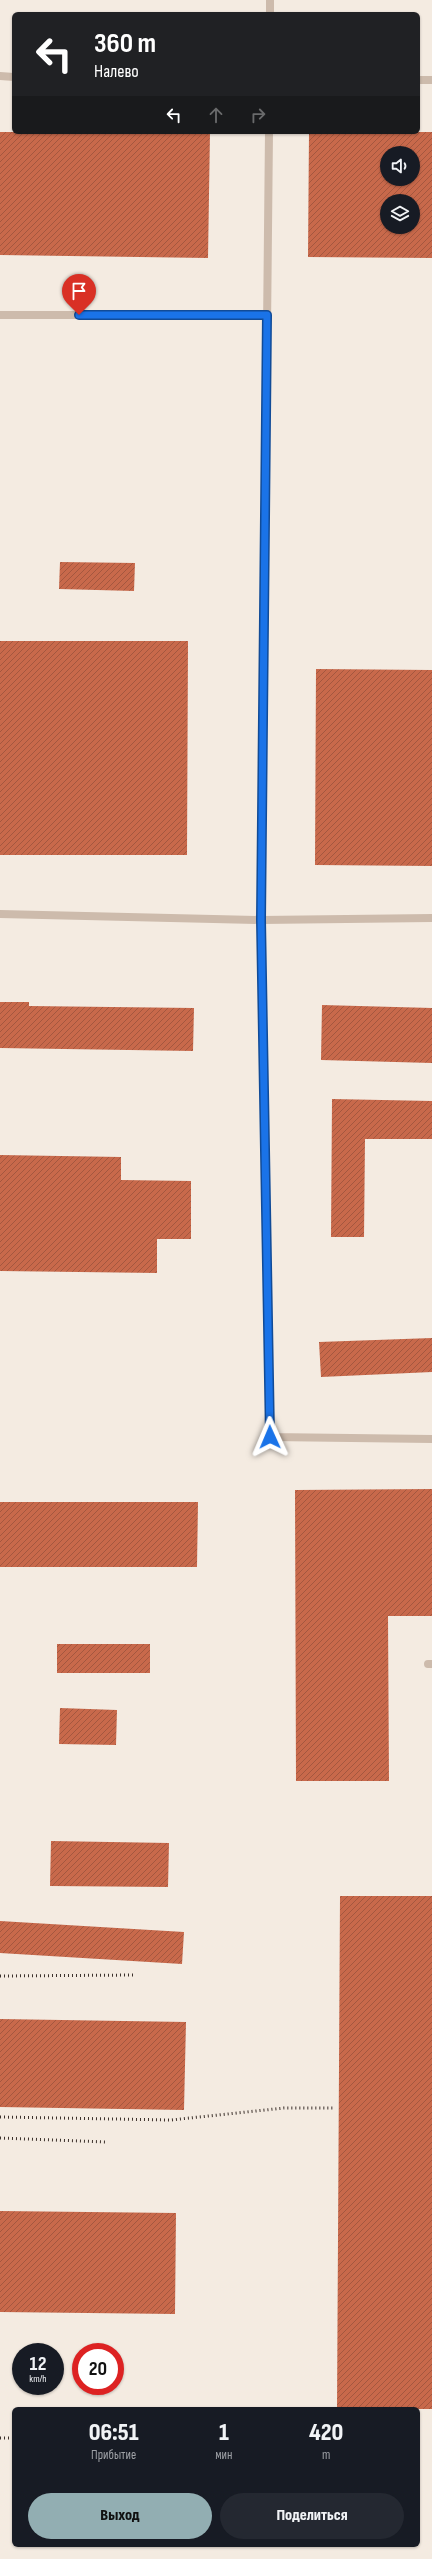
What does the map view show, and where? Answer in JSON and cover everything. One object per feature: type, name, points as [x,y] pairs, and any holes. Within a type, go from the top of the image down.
[{"type":"lane","points":[[270,0],[270,12]]},
{"type":"lane","points":[[0,76],[12,77]]},
{"type":"lane","points":[[420,80],[432,80]]},
{"type":"lane","points":[[269,134],[261,920],[270,1437],[432,1440]]},
{"type":"lane","points":[[0,315],[267,315]]},
{"type":"lane","points":[[0,914],[261,920],[432,918]]},
{"type":"building","points":[[0,132],[12,132],[12,134],[210,134],[208,258],[0,255]]},
{"type":"building","points":[[420,132],[432,132],[432,258],[308,257],[309,134],[420,134]]},
{"type":"building","points":[[60,562],[135,563],[134,591],[59,589]]},
{"type":"building","points":[[0,641],[188,641],[187,855],[0,855]]},
{"type":"building","points":[[316,669],[432,670],[432,866],[315,865]]},
{"type":"building","points":[[0,1002],[29,1002],[29,1006],[194,1008],[193,1051],[0,1048]]},
{"type":"building","points":[[322,1005],[432,1008],[432,1063],[321,1060]]},
{"type":"building","points":[[332,1099],[432,1101],[432,1139],[365,1139],[364,1237],[331,1237]]},
{"type":"building","points":[[0,1155],[121,1157],[121,1180],[191,1181],[191,1239],[157,1239],[157,1273],[0,1271]]},
{"type":"building","points":[[432,1338],[432,1372],[321,1377],[319,1342]]},
{"type":"building","points":[[432,1489],[432,1616],[388,1616],[389,1781],[296,1781],[295,1490]]},
{"type":"building","points":[[0,1502],[198,1502],[197,1567],[0,1567]]},
{"type":"building","points":[[57,1644],[150,1644],[150,1673],[57,1673]]},
{"type":"building","points":[[60,1708],[117,1710],[116,1745],[59,1744]]},
{"type":"building","points":[[51,1841],[169,1843],[168,1887],[50,1886]]},
{"type":"building","points":[[340,1896],[432,1896],[432,2409],[420,2409],[420,2407],[337,2407]]},
{"type":"building","points":[[0,1921],[184,1932],[182,1964],[0,1953]]},
{"type":"building","points":[[0,2019],[186,2022],[184,2110],[0,2107]]},
{"type":"building","points":[[0,2211],[176,2213],[175,2314],[0,2312]]},
{"type":"railway","points":[[0,1976],[135,1975]]},
{"type":"railway","points":[[0,2117],[171,2120],[284,2108],[333,2108]]},
{"type":"railway","points":[[0,2138],[106,2142]]},
{"type":"railway","points":[[0,2438],[12,2438]]},
{"type":"route","points":[[79,315],[267,315],[261,920],[270,1437]]}]
